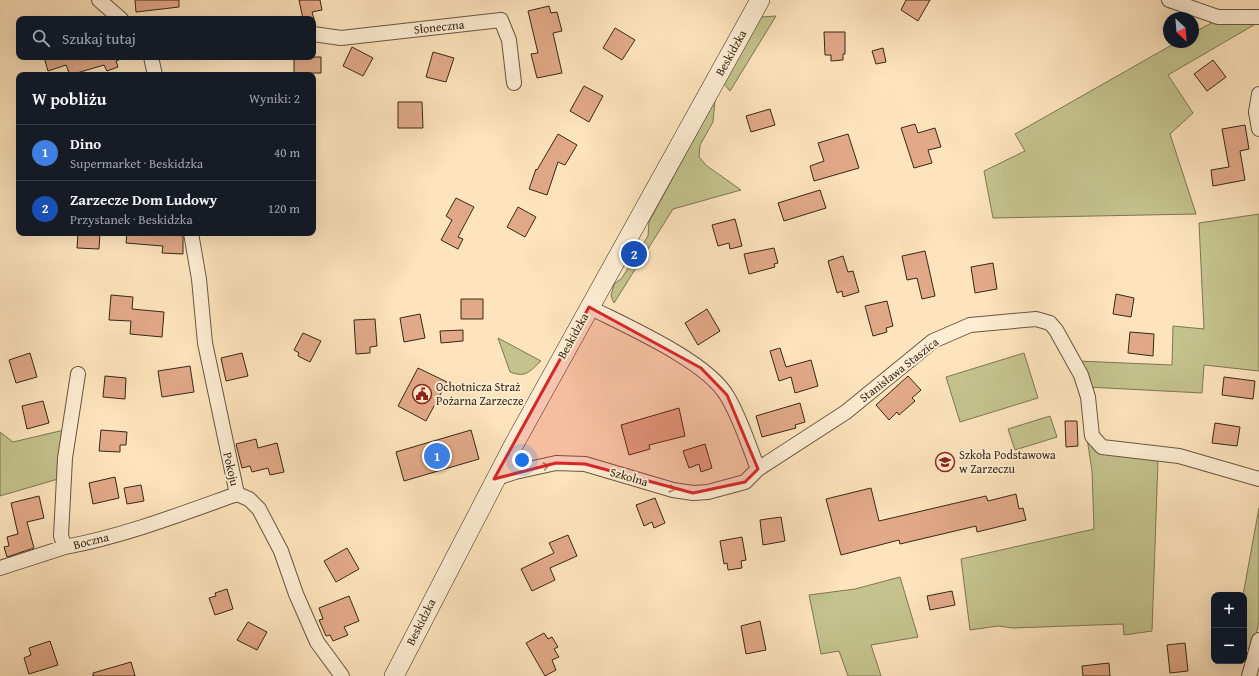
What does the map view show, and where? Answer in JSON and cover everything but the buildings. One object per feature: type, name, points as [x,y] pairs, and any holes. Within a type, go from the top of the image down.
[{"type":"street","points":[[99,0],[118,16]]},
{"type":"street","name":"Beskidzka","points":[[394,676],[494,479],[760,0]]},
{"type":"street","points":[[1169,0],[1218,17],[1259,17]]},
{"type":"street","name":"Słoneczna","points":[[316,34],[341,38],[501,20],[509,40],[514,83]]},
{"type":"street","points":[[152,60],[154,72]]},
{"type":"street","points":[[1259,94],[1256,112],[1259,129]]},
{"type":"street","name":"Pokoju","points":[[191,236],[199,279],[205,344],[237,494],[249,499],[259,509],[281,551],[296,594],[317,642],[342,676]]},
{"type":"street","points":[[589,307],[640,333],[701,368],[727,395],[758,469]]},
{"type":"street","name":"Stanisława Staszica","points":[[758,469],[846,412],[933,341],[970,325],[1036,318],[1050,323],[1056,330],[1081,375],[1088,397],[1092,436],[1102,447],[1179,456],[1259,479]]},
{"type":"street","name":"Boczna","points":[[78,374],[65,458],[61,536],[65,547],[91,542],[158,522],[237,494]]},
{"type":"street","name":"Szkolna","points":[[494,479],[514,472],[556,464],[585,464],[672,490],[693,493],[708,492],[745,482],[758,469]]},
{"type":"street","points":[[0,568],[65,547]]},
{"type":"street","points":[[1249,676],[1259,640]]},
{"type":"highlighted area","points":[[589,307],[701,368],[727,395],[758,469],[745,482],[693,493],[585,464],[556,463],[494,479]]},
{"type":"shaded area","points":[[776,16],[730,91],[724,84],[761,17]]},
{"type":"shaded area","points":[[1217,20],[1259,22],[1168,75],[1193,113],[1170,134],[1196,214],[993,218],[984,171],[1025,151],[1015,134],[1166,48],[1199,48],[1199,30]]},
{"type":"shaded area","points":[[715,100],[713,122],[700,145],[699,157],[707,166],[741,190],[673,209],[614,303],[611,296],[614,284],[622,278],[648,236],[649,222]]},
{"type":"shaded area","points":[[1259,214],[1259,371],[1204,365],[1202,393],[1087,387],[1077,361],[1172,365],[1173,326],[1204,329],[1199,223]]},
{"type":"shaded area","points":[[498,338],[541,361],[527,373],[515,374],[510,372]]},
{"type":"shaded area","points":[[1024,353],[1038,398],[960,422],[946,377]]},
{"type":"shaded area","points":[[1050,416],[1057,437],[1015,450],[1008,429]]},
{"type":"shaded area","points":[[64,430],[58,479],[0,496],[0,432],[13,442]]},
{"type":"shaded area","points":[[1087,438],[1158,460],[1152,631],[1124,635],[1123,624],[1013,628],[998,626],[970,630],[961,559],[1094,529],[1092,471]]},
{"type":"shaded area","points":[[1259,508],[1259,621],[1253,650],[1247,648],[1247,592],[1244,592]]},
{"type":"shaded area","points":[[900,577],[918,637],[871,645],[881,676],[848,676],[839,651],[821,654],[809,595],[855,589]]},
{"type":"place","name":"Zarzecze Dom Ludowy","points":[[634,254]]},
{"type":"place","name":"Ochotnicza Straż Pożarna Zarzecze","points":[[422,394]]},
{"type":"place","name":"Dino","points":[[437,456]]},
{"type":"place","name":"Szkoła Podstawowa w Zarzeczu","points":[[945,462]]}]
